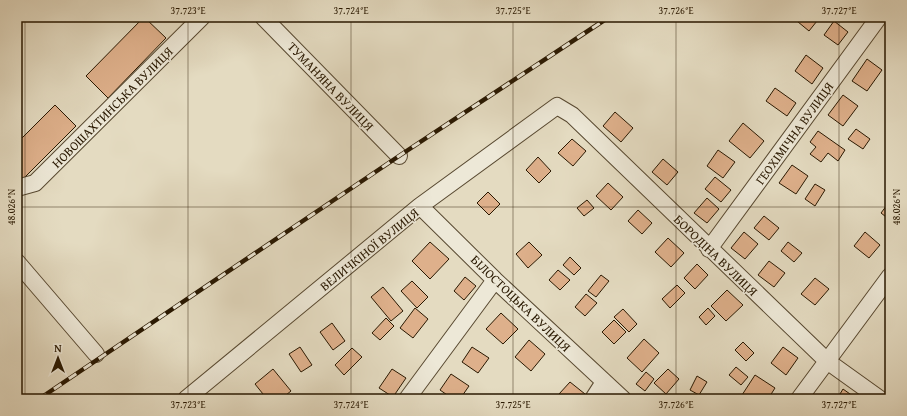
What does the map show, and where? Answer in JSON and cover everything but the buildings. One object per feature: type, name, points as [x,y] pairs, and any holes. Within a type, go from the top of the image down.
[{"type":"street","name":"НОВОШАХТИНСЬКА ВУЛИЦЯ","points":[[17,188],[35,183],[202,17]]},
{"type":"street","name":"ТУМАНЯНА ВУЛИЦЯ","points":[[263,17],[399,156]]},
{"type":"street","name":"ГЕОХІМІЧНА ВУЛИЦЯ","points":[[709,249],[878,17]]},
{"type":"street","name":"БОРОДІНА ВУЛИЦЯ","points":[[557,106],[572,114],[709,249],[827,362],[880,399]]},
{"type":"street","name":"ВЕЛИЧКІНОЇ ВУЛИЦЯ","points":[[186,399],[420,206],[557,106]]},
{"type":"street","name":"БІЛОСТОЦЬКА ВУЛИЦЯ","points":[[420,206],[496,280],[623,399]]},
{"type":"street","points":[[17,262],[96,354]]},
{"type":"street","points":[[799,399],[890,276]]},
{"type":"street","points":[[407,399],[496,280]]},
{"type":"street","points":[[593,399],[604,382]]},
{"type":"railway","points":[[39,399],[399,156],[609,17]]}]
